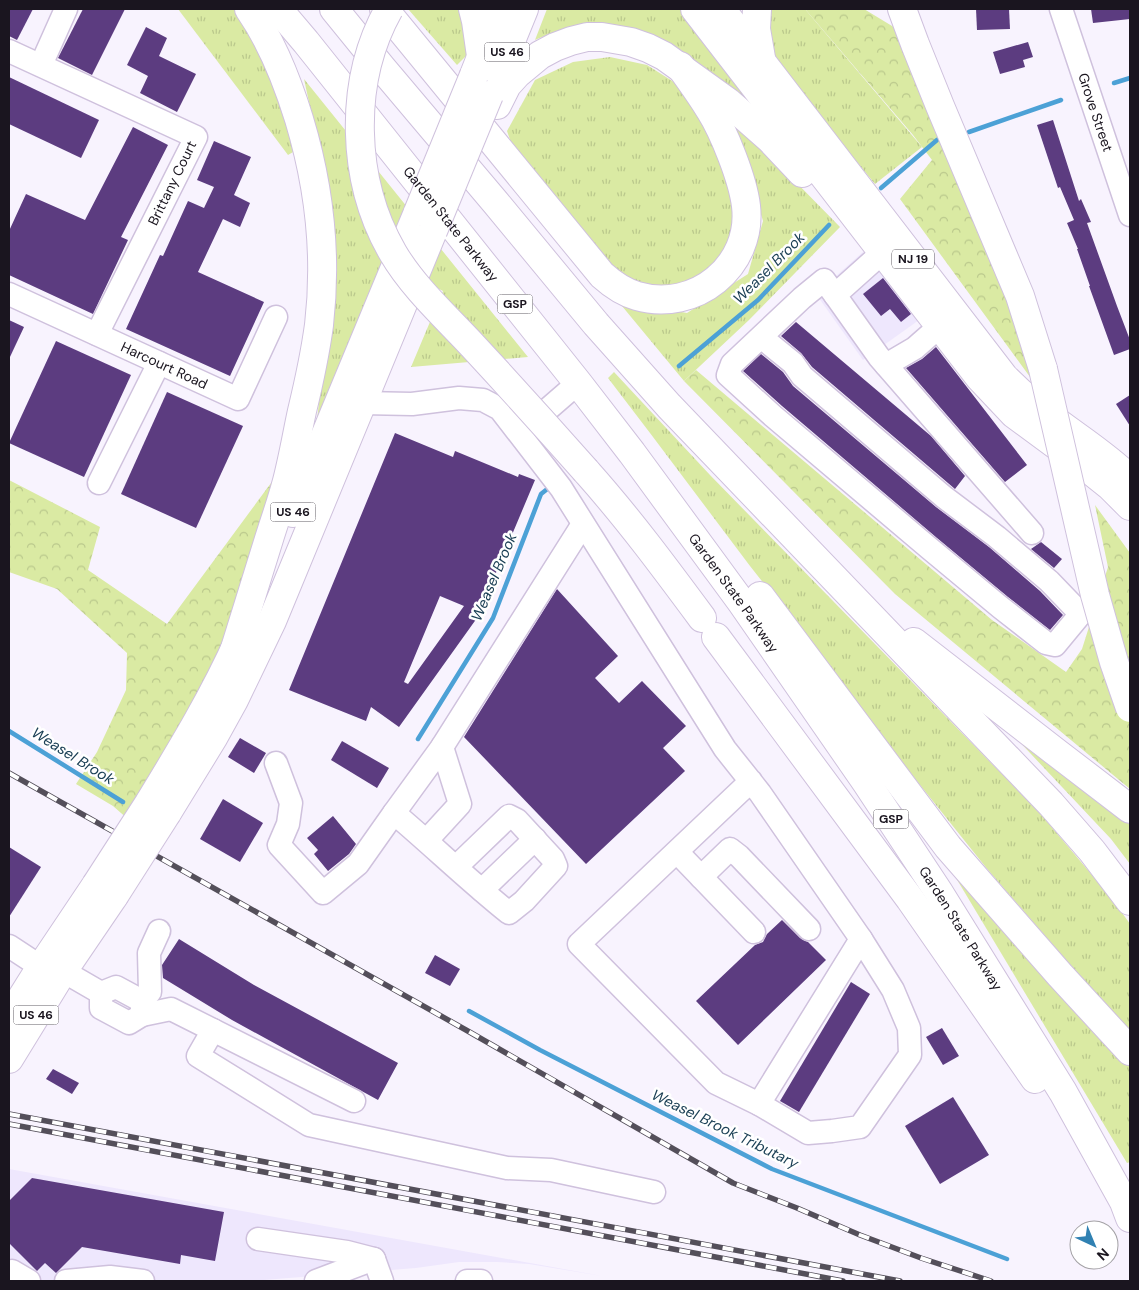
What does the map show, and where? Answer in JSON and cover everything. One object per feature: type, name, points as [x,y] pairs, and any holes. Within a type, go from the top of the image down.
[{"type":"highway","points":[[233,655],[287,482],[314,360],[319,324],[322,260],[318,204],[304,133],[284,73],[249,9]]},
{"type":"highway","name":"Garden State Parkway","points":[[278,9],[578,383],[742,603],[866,782],[938,891],[1063,1092],[1127,1210]]},
{"type":"highway","points":[[334,9],[596,324],[656,392],[768,511],[842,585],[1051,804],[1092,851],[1130,901]]},
{"type":"highway","points":[[384,9],[602,275],[624,291],[650,299],[677,299],[703,290],[714,282],[731,264],[742,242],[745,230],[746,206],[736,166],[711,110],[680,66]]},
{"type":"highway","points":[[388,9],[370,55],[365,77],[361,108],[360,146],[368,192],[378,222],[393,253],[414,283],[604,491],[675,582],[910,899],[1127,1210]]},
{"type":"highway","points":[[473,9],[485,83],[507,85],[540,55],[570,41],[602,38],[631,42],[648,48],[680,66],[728,102],[763,133],[879,247]]},
{"type":"highway","name":"US 46","points":[[485,83],[500,9]]},
{"type":"highway","name":"US 46","points":[[9,1018],[52,969],[158,808],[213,738],[253,661],[272,621],[362,402],[426,221],[485,83],[524,9]]},
{"type":"highway","name":"NJ 19","points":[[695,9],[980,378],[1014,414],[1090,470],[1130,506]]},
{"type":"highway","name":"NJ 19","points":[[721,9],[1004,377],[1019,392],[1130,479]]},
{"type":"highway","points":[[757,9],[756,29],[762,62]]},
{"type":"highway","points":[[902,9],[940,106],[1020,296],[1043,369],[1095,595],[1114,662],[1130,708]]},
{"type":"highway","points":[[397,155],[495,254],[638,432],[948,846],[1060,975],[1130,1051]]},
{"type":"highway","name":"US 46","points":[[158,808],[190,736],[233,655],[257,601],[372,320],[426,221]]},
{"type":"highway","points":[[1081,439],[1130,464]]},
{"type":"highway","points":[[842,585],[1130,809]]},
{"type":"highway","name":"US 46","points":[[9,1059],[52,969]]},
{"type":"street","points":[[41,65],[66,9]]},
{"type":"street","name":"Grove Street","points":[[1061,9],[1130,215]]},
{"type":"street","name":"Brittany Court","points":[[9,51],[196,137],[97,334]]},
{"type":"street","points":[[835,295],[879,247]]},
{"type":"street","points":[[761,336],[793,363],[802,376],[930,486],[1049,581],[1075,608],[1079,616],[1054,645],[1046,642],[1000,607],[773,416],[728,375],[732,364],[761,336],[802,298],[824,280],[886,365],[1032,533]]},
{"type":"street","name":"Harcourt Road","points":[[9,294],[238,399],[276,317]]},
{"type":"street","points":[[886,365],[915,348],[940,326]]},
{"type":"street","points":[[99,483],[159,363]]},
{"type":"street","points":[[519,435],[578,383]]},
{"type":"street","points":[[362,402],[412,404],[459,398],[482,400],[500,409],[555,481],[725,749],[751,781],[797,845],[893,990],[909,1028],[910,1055],[860,1127],[808,1133],[759,1104],[716,1083],[579,944],[751,781]]},
{"type":"street","points":[[276,763],[291,803],[288,824],[279,845],[323,893],[358,864],[442,747],[583,524]]},
{"type":"street","points":[[426,840],[460,804],[442,747]]},
{"type":"street","points":[[394,813],[482,890],[509,912],[524,901],[556,866],[553,859],[535,839],[517,820],[509,816],[456,867]]},
{"type":"street","points":[[482,890],[535,839]]},
{"type":"street","points":[[701,877],[730,849],[809,929]]},
{"type":"street","points":[[677,852],[754,932]]},
{"type":"street","points":[[142,1008],[150,992],[149,953],[159,931]]},
{"type":"street","points":[[759,1104],[861,939]]},
{"type":"street","points":[[9,946],[101,993],[116,987],[142,1008],[171,1009],[354,1101]]},
{"type":"street","points":[[213,1030],[198,1056],[310,1125],[507,1168],[551,1170],[654,1192]]},
{"type":"street","points":[[258,1239],[347,1252],[374,1259]]},
{"type":"street","points":[[316,1281],[374,1259]]},
{"type":"street","points":[[374,1259],[382,1281]]},
{"type":"street","points":[[66,1281],[110,1277],[141,1281]]},
{"type":"street","points":[[467,1281],[481,1281]]},
{"type":"shaded area","points":[[863,252],[919,320],[863,360],[816,294]]},
{"type":"shaded area","points":[[9,1169],[602,1276],[529,1264],[459,1262],[416,1268],[250,1281],[9,1281]]},
{"type":"green space","points":[[178,9],[236,9],[272,60],[300,148],[288,155]]},
{"type":"green space","points":[[408,9],[463,9],[476,46],[457,65]]},
{"type":"green space","points":[[547,9],[683,9],[790,147],[745,104],[693,59],[675,46],[652,34],[635,29],[602,25],[568,29],[535,40]]},
{"type":"green space","points":[[764,9],[805,9],[922,147],[875,184],[771,58]]},
{"type":"green space","points":[[805,9],[864,9],[897,29],[1026,328],[1038,388],[900,199],[932,160],[913,135]]},
{"type":"green space","points":[[610,57],[647,65],[685,89],[738,193],[736,236],[715,270],[677,293],[642,292],[611,272],[515,154],[507,131],[535,80],[573,62]]},
{"type":"green space","points":[[304,79],[528,357],[411,367],[443,291],[383,261],[315,437],[334,273],[327,186]]},
{"type":"green space","points":[[732,117],[840,227],[749,320],[684,381],[617,300],[687,313],[748,274],[763,221]]},
{"type":"green space","points":[[696,370],[992,620],[1066,672],[1082,649],[1108,567],[1095,505],[1130,553],[1130,789],[895,594],[684,381]]},
{"type":"green space","points":[[614,372],[710,475],[1039,812],[1113,900],[1130,924],[1130,1032],[988,870],[916,780],[750,566],[608,378]]},
{"type":"green space","points":[[274,479],[242,597],[201,697],[129,820],[113,806],[76,784],[97,752],[126,690],[127,653],[57,589],[9,572],[9,480],[100,527],[88,570],[167,624]]},
{"type":"green space","points":[[1016,734],[1130,825],[1130,864],[1111,839],[1014,736]]},
{"type":"green space","points":[[950,868],[1130,1061],[1130,1162],[1127,1163]]},
{"type":"building","points":[[9,9],[33,9],[17,40],[9,36]]},
{"type":"building","points":[[83,9],[125,9],[92,75],[58,58]]},
{"type":"building","points":[[976,9],[1009,9],[1010,29],[977,30]]},
{"type":"building","points":[[1091,9],[1130,9],[1130,19],[1093,23]]},
{"type":"building","points":[[146,27],[167,38],[159,56],[196,74],[177,112],[140,93],[148,76],[127,65]]},
{"type":"building","points":[[1028,42],[1033,57],[1023,60],[1025,67],[1000,74],[993,52]]},
{"type":"building","points":[[9,77],[99,120],[81,158],[9,124]]},
{"type":"building","points":[[1053,120],[1079,201],[1081,199],[1091,222],[1087,223],[1130,340],[1130,349],[1114,355],[1078,249],[1067,223],[1074,220],[1060,187],[1058,188],[1037,125]]},
{"type":"building","points":[[133,127],[168,145],[121,237],[128,240],[93,314],[9,275],[9,231],[26,194],[85,220]]},
{"type":"building","points":[[214,141],[251,157],[234,195],[250,203],[240,227],[223,219],[198,272],[264,302],[230,376],[126,329],[160,255],[163,256],[188,201],[204,208],[214,187],[197,180]]},
{"type":"building","points":[[883,278],[911,314],[901,322],[890,309],[881,316],[863,294]]},
{"type":"building","points":[[9,320],[24,327],[9,359]]},
{"type":"building","points":[[796,322],[931,436],[965,476],[955,489],[812,367],[801,353],[781,336]]},
{"type":"building","points":[[56,341],[131,375],[84,477],[9,443]]},
{"type":"building","points":[[936,347],[1027,465],[1005,482],[906,368],[922,359]]},
{"type":"building","points":[[761,354],[783,372],[793,386],[936,507],[989,547],[1040,591],[1063,615],[1050,630],[937,538],[743,371]]},
{"type":"building","points":[[167,392],[243,426],[196,528],[121,494]]},
{"type":"building","points":[[1130,395],[1130,426],[1116,404]]},
{"type":"building","points":[[395,433],[453,457],[455,451],[518,477],[519,474],[535,480],[477,618],[399,727],[371,707],[366,721],[289,690]],"holes":[[[440,596],[464,606],[408,684],[404,682]]]},
{"type":"building","points":[[1041,542],[1062,559],[1054,568],[1031,549]]},
{"type":"building","points":[[557,589],[618,656],[595,678],[619,703],[642,681],[686,726],[663,748],[685,771],[586,864],[464,737]]},
{"type":"building","points":[[240,738],[266,753],[254,773],[228,757]]},
{"type":"building","points":[[342,741],[389,768],[377,788],[331,760]]},
{"type":"building","points":[[223,799],[263,823],[240,862],[200,839]]},
{"type":"building","points":[[333,816],[356,844],[349,854],[328,871],[314,854],[318,850],[307,838]]},
{"type":"building","points":[[9,847],[41,867],[9,917]]},
{"type":"building","points":[[782,920],[826,960],[738,1045],[696,1001],[755,945],[763,942],[767,934]]},
{"type":"building","points":[[179,939],[254,985],[398,1063],[378,1100],[232,1020],[163,978],[162,965]]},
{"type":"building","points":[[435,955],[460,969],[450,986],[425,973]]},
{"type":"building","points":[[851,982],[870,994],[799,1112],[780,1101]]},
{"type":"building","points":[[942,1028],[959,1056],[943,1065],[926,1037]]},
{"type":"building","points":[[53,1069],[79,1083],[72,1094],[46,1079]]},
{"type":"building","points":[[953,1097],[989,1155],[940,1184],[905,1126]]},
{"type":"building","points":[[32,1178],[224,1212],[215,1261],[181,1255],[180,1264],[82,1247],[56,1273],[45,1263],[37,1271],[9,1243],[9,1201]]},
{"type":"waterway","name":"Weasel Brook","points":[[1114,83],[1130,78]]},
{"type":"waterway","name":"Weasel Brook","points":[[969,132],[1061,100]]},
{"type":"waterway","name":"Weasel Brook","points":[[881,188],[937,140]]},
{"type":"waterway","name":"Weasel Brook","points":[[679,366],[758,300],[829,225]]},
{"type":"waterway","name":"Weasel Brook","points":[[418,739],[493,618],[541,494],[551,486]]},
{"type":"waterway","name":"Weasel Brook","points":[[9,731],[123,802]]},
{"type":"waterway","name":"Weasel Brook Tributary","points":[[469,1011],[540,1050],[772,1169],[1007,1259]]},
{"type":"railway","points":[[9,773],[466,1030],[733,1183],[860,1235],[991,1281]]},
{"type":"railway","points":[[9,1114],[900,1281]]},
{"type":"railway","points":[[9,1124],[843,1281]]}]
